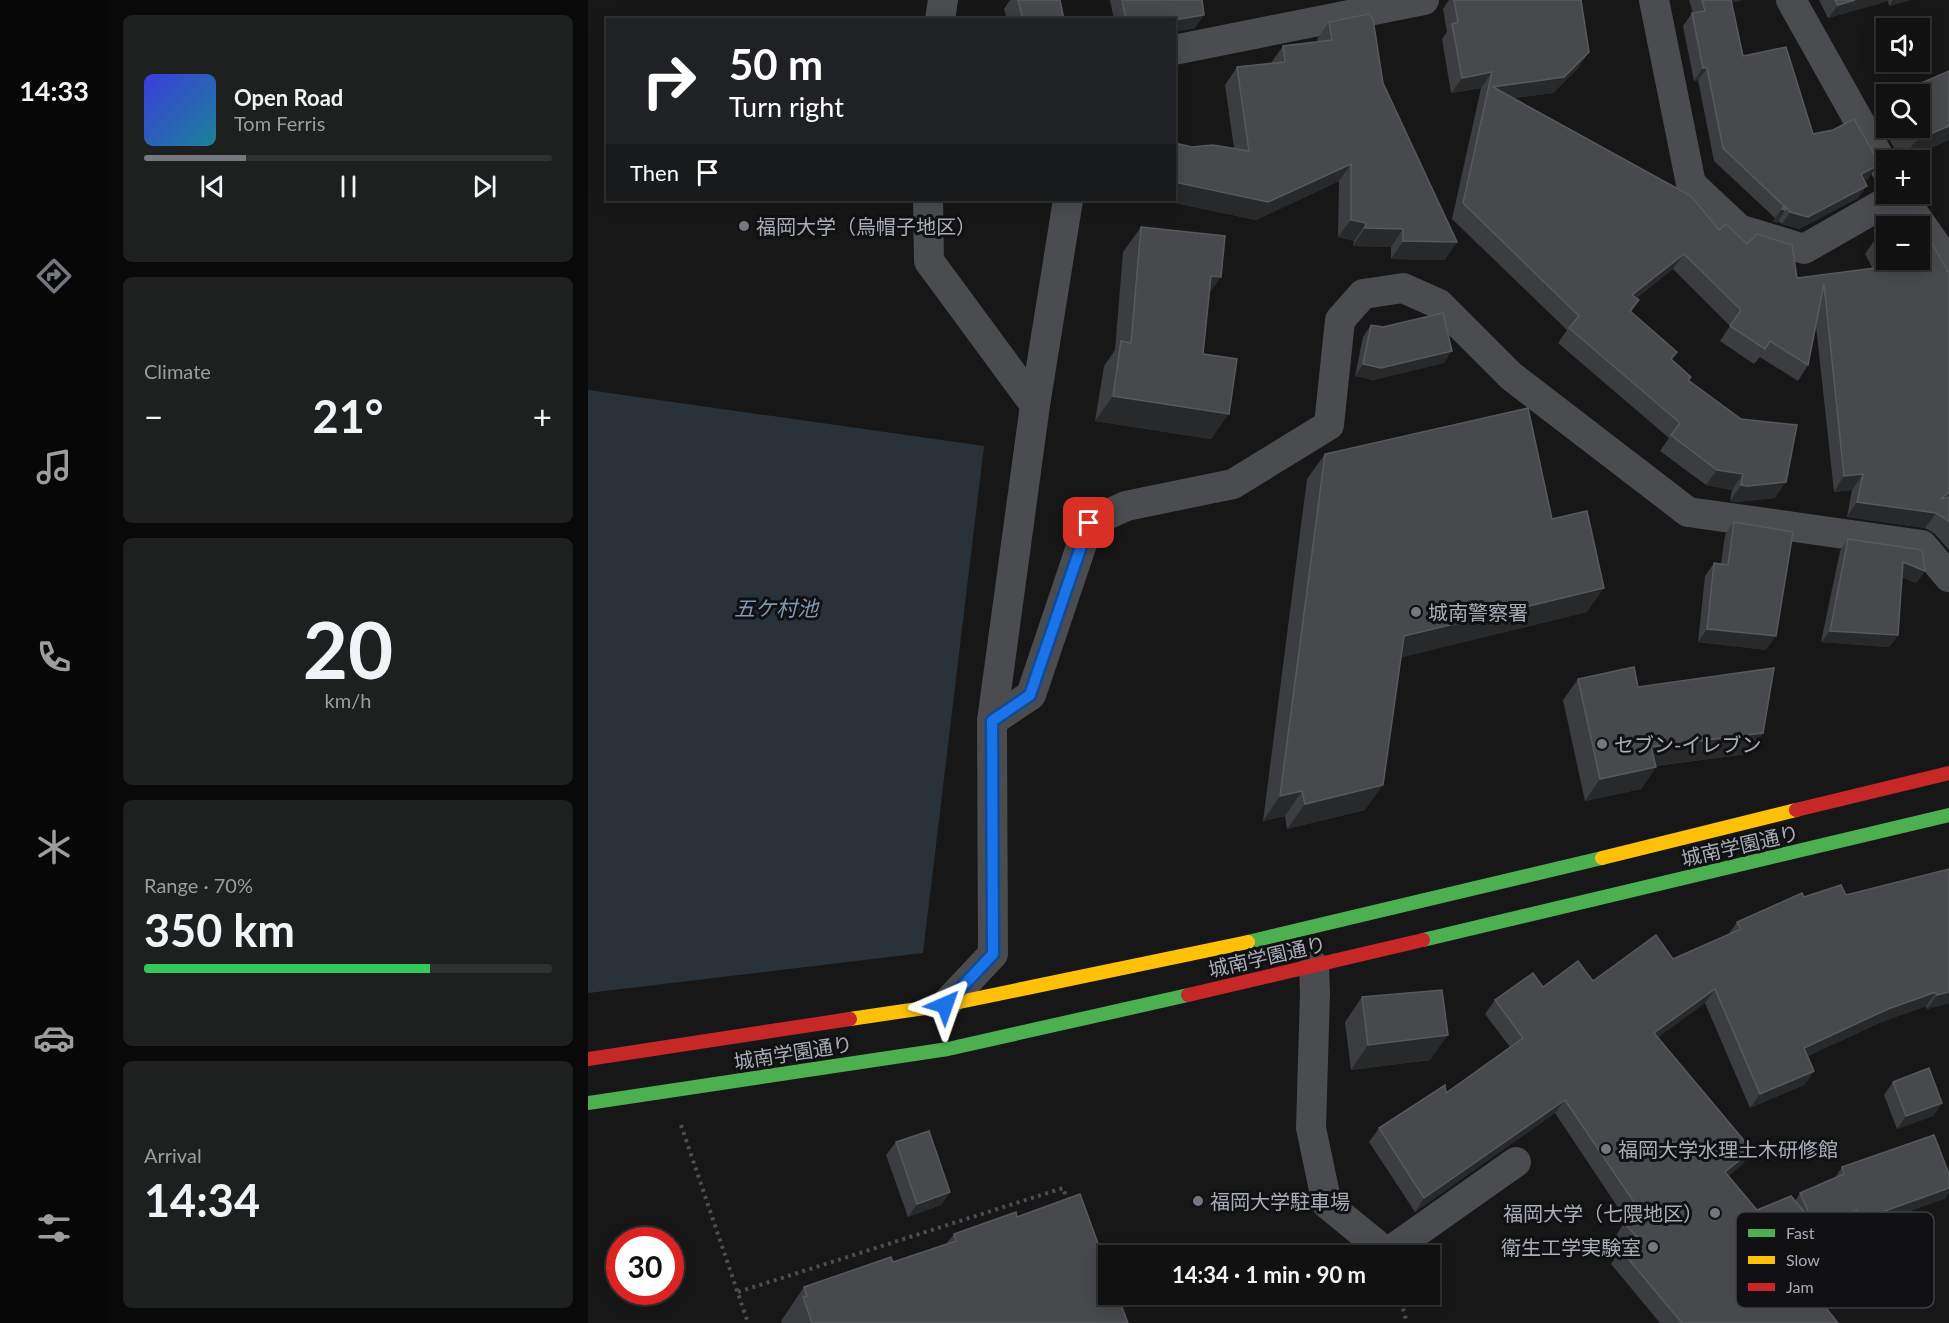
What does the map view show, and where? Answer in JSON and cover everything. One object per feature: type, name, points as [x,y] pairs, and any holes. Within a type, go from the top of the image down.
[{"type":"street","points":[[940,18],[943,0]]},
{"type":"street","points":[[1176,50],[1424,0]]},
{"type":"street","points":[[1654,0],[1691,183],[1739,230],[1804,249],[1883,204]]},
{"type":"street","points":[[1791,0],[1876,151]]},
{"type":"street","points":[[928,201],[929,261],[1035,405]]},
{"type":"street","points":[[945,1005],[993,954],[992,721],[1035,405],[1068,201]]},
{"type":"street","points":[[1907,204],[1949,264]]},
{"type":"street","points":[[992,721],[1030,695],[1089,523],[1126,506],[1233,484],[1329,425],[1340,320],[1363,294],[1403,288],[1439,304],[1511,376],[1688,512],[1922,545],[1949,577]]},
{"type":"street","name":"城南学園通り","points":[[588,1059],[945,1005],[1307,930],[1949,773]]},
{"type":"street","name":"城南学園通り","points":[[588,1103],[948,1048],[1314,966],[1949,816]]},
{"type":"street","points":[[1314,966],[1311,1128],[1327,1204],[1387,1253],[1516,1162]]},
{"type":"path","points":[[681,1125],[748,1323]]},
{"type":"path","points":[[738,1292],[1063,1188],[1071,1210]]},
{"type":"path","points":[[1402,1305],[1407,1323]]},
{"type":"water","name":"五ケ村池","points":[[588,390],[984,446],[923,953],[588,993]]},
{"type":"building","points":[[1018,0],[1060,0],[1064,18],[1022,18]]},
{"type":"building","points":[[1122,0],[1202,0],[1204,15],[1176,20],[1126,18]]},
{"type":"building","points":[[1454,0],[1581,0],[1589,52],[1564,77],[1493,87],[1691,196],[1719,230],[1726,224],[1747,244],[1757,234],[1792,245],[1797,278],[1876,268],[1876,270],[1930,270],[1930,240],[1949,273],[1949,493],[1940,499],[1949,497],[1949,522],[1936,513],[1857,502],[1863,474],[1844,476],[1824,284],[1808,365],[1770,341],[1765,349],[1730,326],[1741,310],[1684,254],[1632,295],[1639,300],[1630,311],[1677,352],[1671,359],[1691,377],[1688,380],[1741,419],[1797,425],[1786,482],[1748,486],[1741,485],[1743,474],[1717,470],[1671,435],[1680,423],[1569,328],[1579,316],[1463,203],[1492,72],[1462,78],[1452,24],[1458,22]]},
{"type":"building","points":[[1702,0],[1731,0],[1743,56],[1786,47],[1813,134],[1833,130],[1854,119],[1876,158],[1876,166],[1861,174],[1867,186],[1808,217],[1790,212],[1785,206],[1785,210],[1782,209],[1784,206],[1723,148],[1707,68],[1703,68],[1692,13],[1705,11]]},
{"type":"building","points":[[1835,0],[1855,0],[1838,5]]},
{"type":"building","points":[[1369,14],[1373,19],[1383,83],[1457,242],[1403,241],[1403,229],[1365,228],[1366,223],[1351,220],[1351,164],[1268,202],[1176,182],[1176,143],[1192,147],[1213,145],[1249,151],[1237,67],[1285,62],[1283,46],[1332,40],[1329,22]]},
{"type":"building","points":[[1949,71],[1949,126],[1930,134],[1930,84],[1919,84]]},
{"type":"building","points":[[1141,227],[1225,236],[1221,277],[1211,276],[1203,354],[1237,359],[1229,414],[1113,396],[1121,341],[1131,343]]},
{"type":"building","points":[[1443,313],[1452,351],[1381,368],[1363,364],[1371,325],[1383,327]]},
{"type":"building","points":[[1528,408],[1552,519],[1587,511],[1604,588],[1404,636],[1383,785],[1305,804],[1302,791],[1280,796],[1325,454]]},
{"type":"building","points":[[1734,522],[1793,532],[1776,636],[1707,629],[1714,563],[1728,565]]},
{"type":"building","points":[[1848,539],[1922,550],[1925,571],[1903,562],[1898,635],[1830,631]]},
{"type":"building","points":[[1634,667],[1638,687],[1774,668],[1763,733],[1651,747],[1656,767],[1600,779],[1578,679]]},
{"type":"building","points":[[1949,869],[1949,992],[1937,995],[1936,992],[1888,1009],[1804,1048],[1814,1071],[1760,1094],[1715,989],[1654,1033],[1752,1150],[1725,1172],[1757,1210],[1791,1196],[1804,1212],[1736,1212],[1736,1308],[1826,1308],[1838,1323],[1682,1323],[1621,1250],[1637,1237],[1624,1223],[1640,1211],[1565,1100],[1424,1198],[1379,1128],[1445,1085],[1446,1093],[1523,1038],[1495,1000],[1533,973],[1543,987],[1578,961],[1593,981],[1656,935],[1673,959],[1741,929],[1737,922],[1802,893],[1804,897],[1841,885],[1846,895]]},
{"type":"building","points":[[1442,990],[1448,1035],[1368,1045],[1362,997]]},
{"type":"building","points":[[1929,1068],[1942,1103],[1906,1116],[1893,1082]]},
{"type":"building","points":[[929,1131],[950,1192],[917,1204],[896,1142]]},
{"type":"building","points":[[1934,1135],[1949,1174],[1949,1188],[1882,1212],[1858,1212],[1857,1210],[1852,1212],[1809,1212],[1800,1193],[1844,1174],[1842,1167]]},
{"type":"building","points":[[1080,1194],[1099,1245],[1098,1305],[1121,1305],[1128,1323],[812,1323],[803,1297],[807,1296],[804,1287],[891,1257],[893,1262],[956,1241],[954,1234],[1016,1212],[1017,1217]]},
{"type":"traffic: fast","points":[[1423,940],[1949,815]]},
{"type":"traffic: fast","points":[[1248,942],[1602,858]]},
{"type":"traffic: fast","points":[[588,1103],[948,1049],[1188,995]]},
{"type":"traffic: slow","points":[[1602,858],[1796,810]]},
{"type":"traffic: slow","points":[[850,1019],[945,1005],[1248,942]]},
{"type":"traffic: jam","points":[[1796,810],[1949,773]]},
{"type":"traffic: jam","points":[[1188,995],[1423,940]]},
{"type":"traffic: jam","points":[[588,1059],[850,1019]]},
{"type":"place","name":"福岡大学（烏帽子地区）","points":[[744,226]]},
{"type":"place","name":"城南警察署","points":[[1416,612]]},
{"type":"place","name":"セブン-イレブン","points":[[1602,744]]},
{"type":"place","name":"福岡大学水理土木研修館","points":[[1606,1149]]},
{"type":"place","name":"福岡大学駐車場","points":[[1198,1201]]},
{"type":"place","name":"福岡大学（七隈地区）","points":[[1715,1213]]},
{"type":"place","name":"衛生工学実験室","points":[[1653,1247]]},
{"type":"route","points":[[945,1005],[993,954],[992,721],[1030,695],[1089,523]]}]
